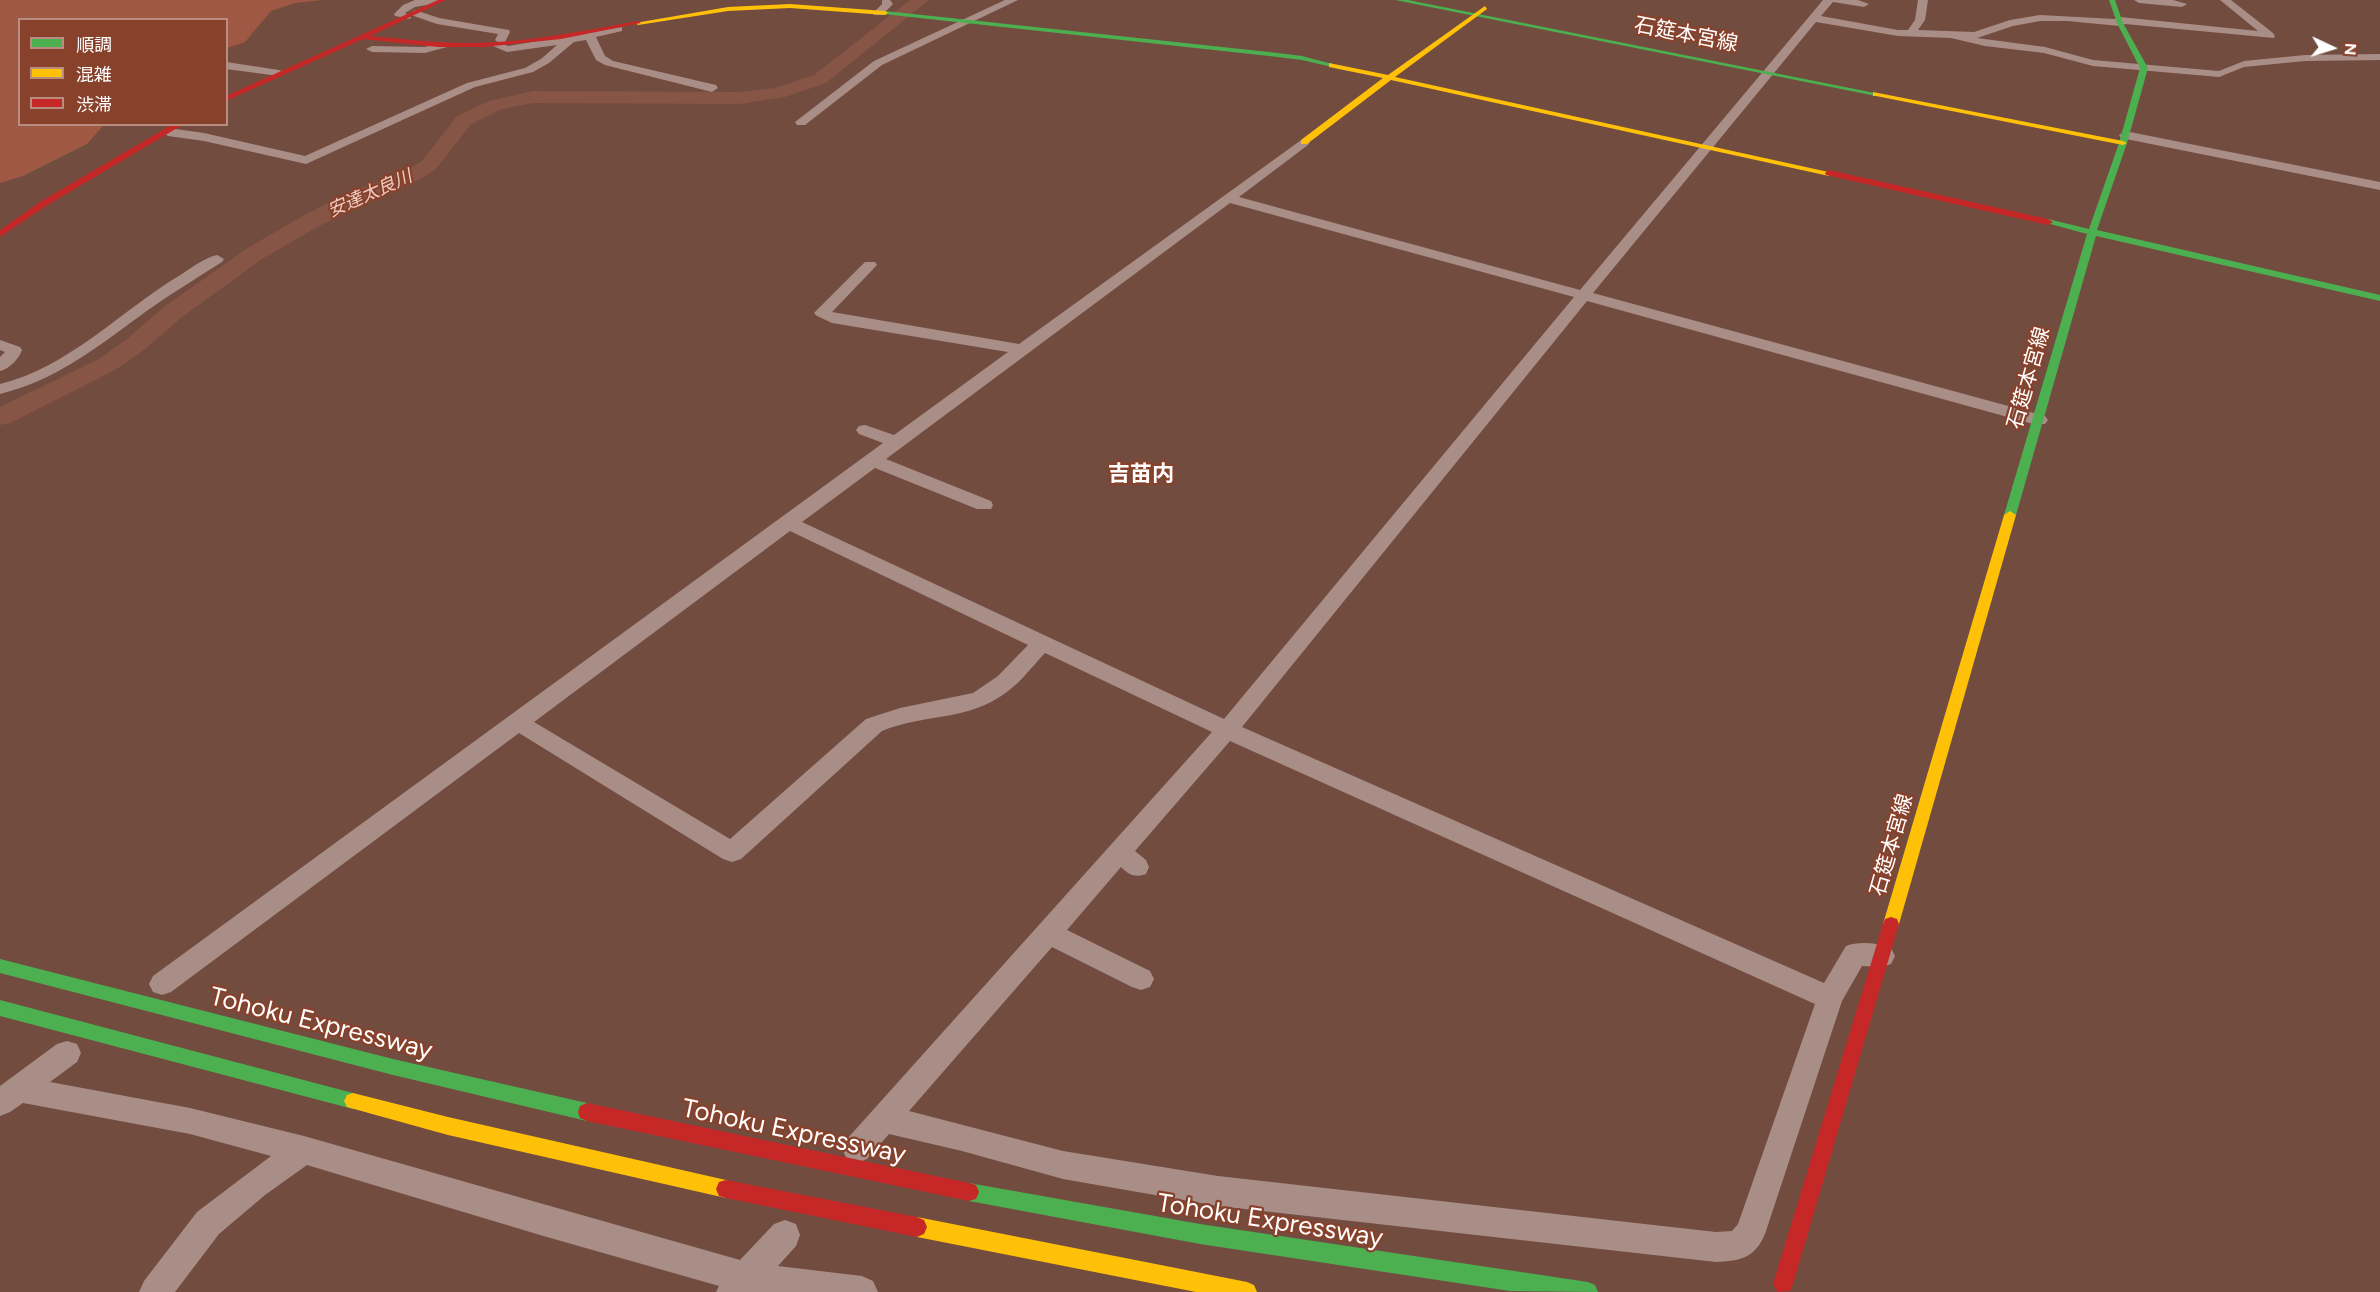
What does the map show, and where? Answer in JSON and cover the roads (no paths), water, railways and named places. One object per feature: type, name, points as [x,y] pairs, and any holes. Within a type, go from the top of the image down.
[{"type":"main road","points":[[228,98],[440,0]]},
{"type":"main road","name":"石筵本宮線","points":[[1398,0],[1768,73],[2124,139],[2092,232],[1882,956],[1783,1284]]},
{"type":"main road","points":[[1304,142],[1341,112],[1497,0]]},
{"type":"main road","points":[[2112,0],[2120,22],[2144,68],[2124,139]]},
{"type":"main road","points":[[361,37],[443,45],[483,45],[522,42],[764,6],[817,7],[883,10],[965,23],[1302,58],[1390,79],[1707,145],[2380,298]]},
{"type":"main road","points":[[0,234],[42,204],[177,126]]},
{"type":"main road","name":"Tohoku Expressway","points":[[0,966],[269,1037],[764,1152],[1015,1202],[1261,1245],[1426,1271],[1588,1292]]},
{"type":"main road","points":[[0,1008],[448,1126],[746,1194],[1247,1292]]},
{"type":"street","points":[[801,122],[878,63],[1013,0]]},
{"type":"street","points":[[857,1149],[1047,932],[1128,860],[1227,730],[1707,145],[1829,0]]},
{"type":"street","points":[[1836,0],[1864,4]]},
{"type":"street","points":[[1911,33],[1920,20],[1923,0]]},
{"type":"street","points":[[2139,0],[2182,4]]},
{"type":"street","points":[[2225,0],[2305,58]]},
{"type":"street","points":[[410,15],[505,32],[500,43],[507,49],[590,36],[618,29],[620,26]]},
{"type":"street","points":[[1814,18],[1888,31],[1985,34],[2012,22],[2047,17],[2120,22],[2279,41]]},
{"type":"street","points":[[1950,34],[1985,43],[2045,50],[2093,63],[2219,74],[2226,73],[2236,65],[2305,58],[2380,57]]},
{"type":"street","points":[[590,36],[600,58],[609,63],[712,88]]},
{"type":"street","points":[[168,132],[204,137],[306,160],[471,85],[529,70],[545,61],[570,40]]},
{"type":"street","points":[[372,49],[424,50],[443,45]]},
{"type":"street","points":[[228,66],[279,73]]},
{"type":"street","points":[[2124,139],[2380,186]]},
{"type":"street","points":[[162,984],[786,522],[1025,350],[1304,142]]},
{"type":"street","points":[[1228,198],[2039,420]]},
{"type":"street","points":[[0,389],[32,379],[56,366],[217,259]]},
{"type":"street","points":[[870,265],[822,313],[832,318],[1025,350]]},
{"type":"street","points":[[0,345],[14,350],[13,354],[0,366]]},
{"type":"street","points":[[865,430],[897,442]]},
{"type":"street","points":[[872,460],[984,505]]},
{"type":"street","points":[[786,522],[1227,730],[1830,998]]},
{"type":"street","points":[[517,722],[732,852],[874,725],[889,718],[983,698],[1002,683],[1042,643]]},
{"type":"street","points":[[1047,932],[1141,980]]},
{"type":"street","points":[[883,1119],[962,1137],[1063,1165],[1218,1191],[1716,1247],[1739,1246],[1750,1234],[1830,998],[1855,954],[1882,956]]},
{"type":"street","points":[[9,1096],[66,1053]]},
{"type":"street","points":[[9,1096],[190,1121],[304,1150],[540,1220],[738,1284],[862,1292]]},
{"type":"street","points":[[155,1292],[208,1223],[304,1150]]},
{"type":"street","points":[[738,1284],[785,1235]]},
{"type":"waterway","name":"安達太良川","points":[[0,417],[108,364],[136,344],[173,312],[254,254],[309,222],[357,198],[414,175],[429,165],[464,120],[496,105],[533,97],[739,98],[778,93],[820,79],[921,0]]},
{"type":"district","name":"吉苗内","points":[[1141,475]]}]
